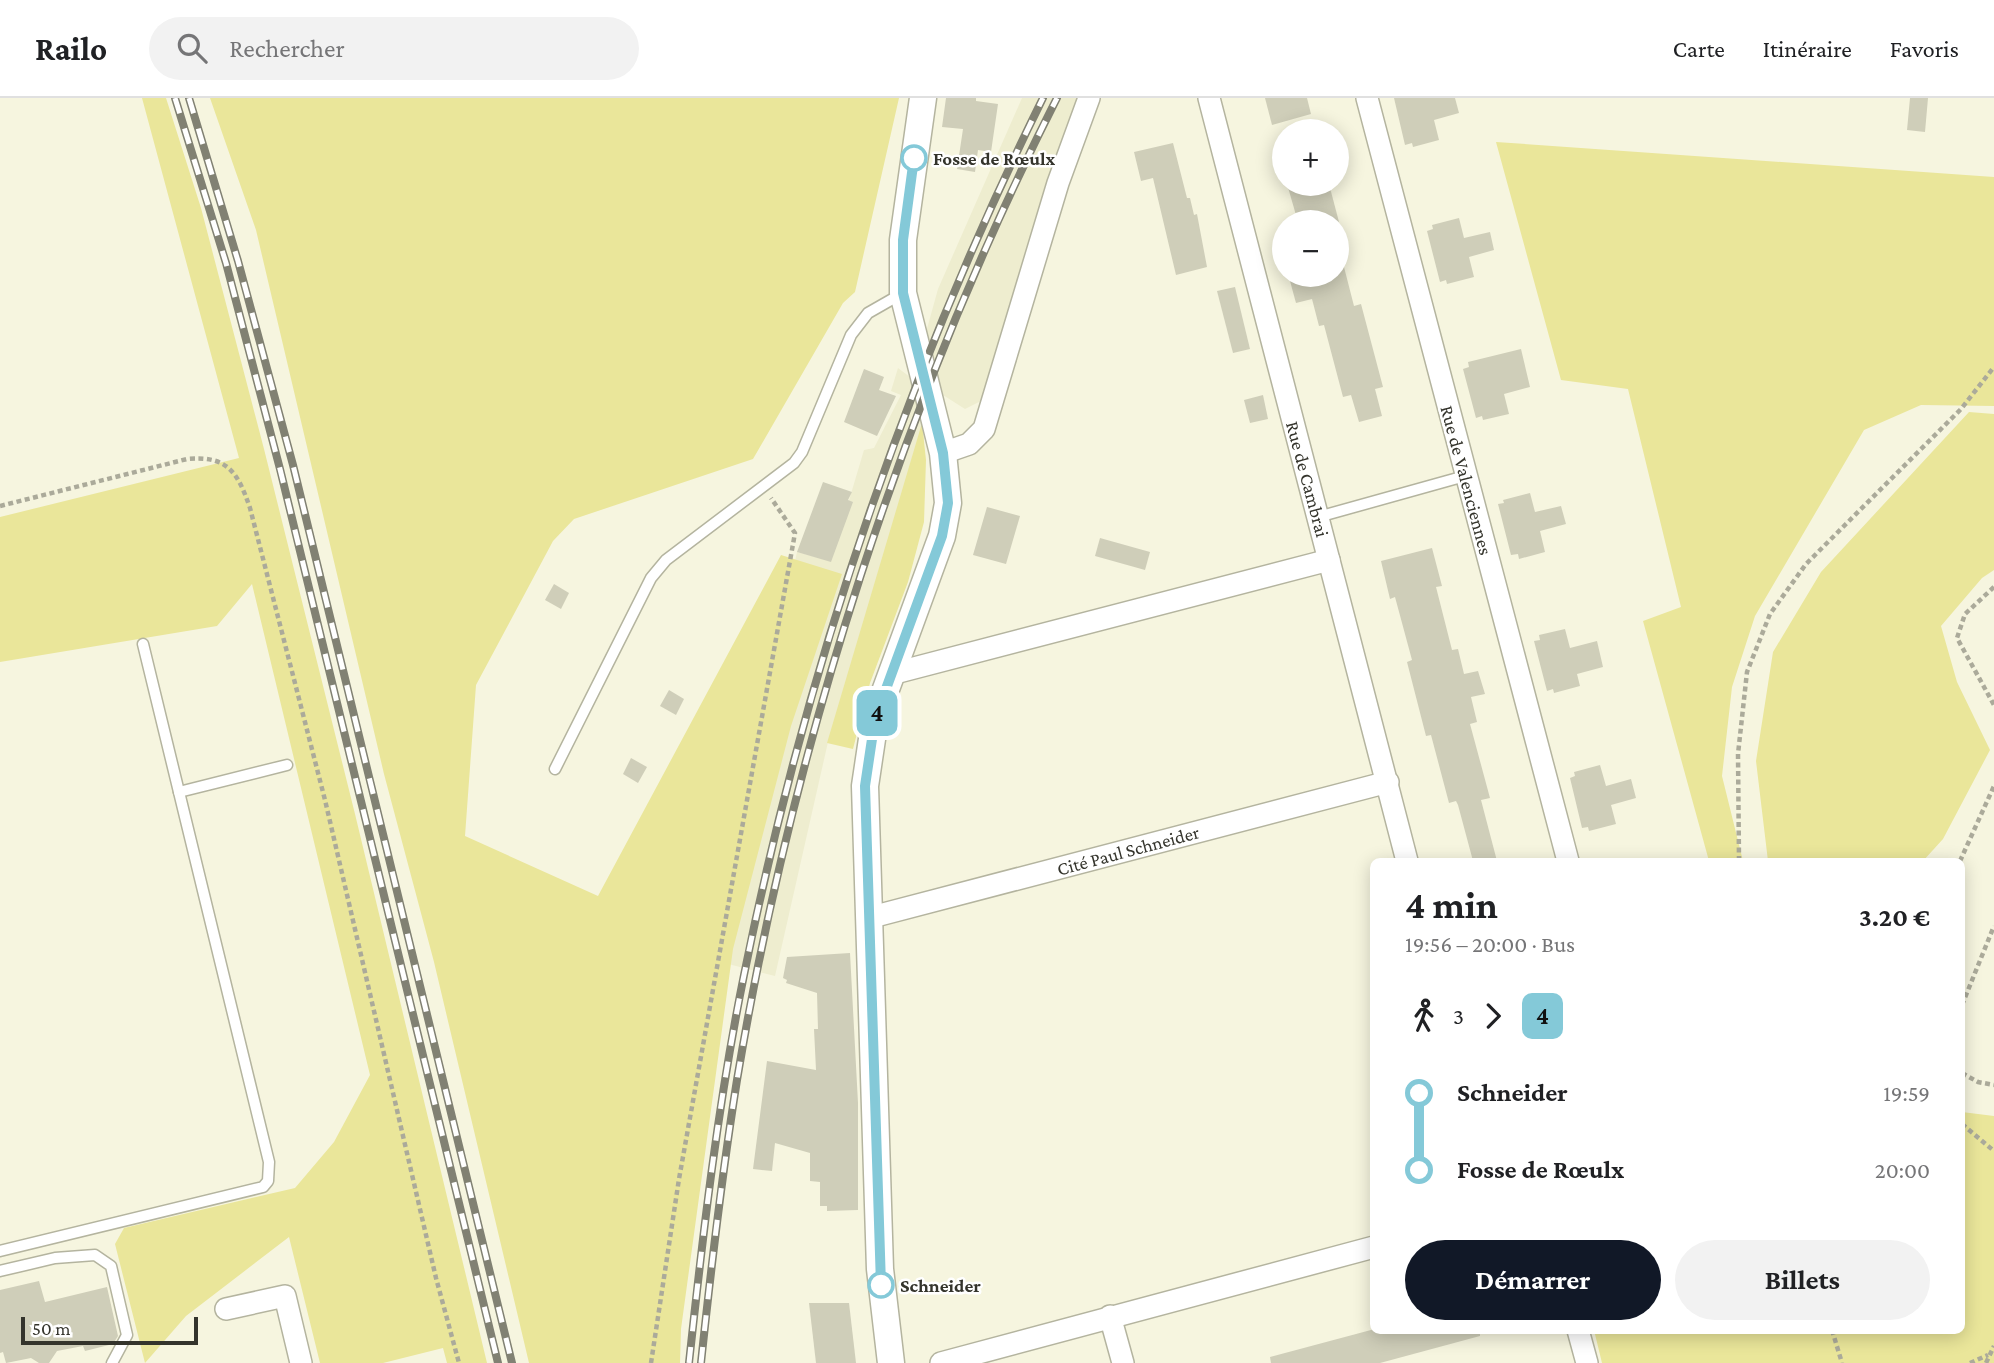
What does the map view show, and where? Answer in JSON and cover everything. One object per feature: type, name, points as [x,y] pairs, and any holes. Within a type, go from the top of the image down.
[{"type":"street","points":[[891,1363],[880,1269],[868,918],[867,768],[875,719],[942,536],[948,503],[943,453],[903,293],[903,240],[923,98]]},
{"type":"street","points":[[943,453],[969,444],[984,429],[1055,194],[1090,98]]},
{"type":"street","name":"Rue de Cambrai","points":[[1209,98],[1406,858]]},
{"type":"street","name":"Rue de Valenciennes","points":[[1367,98],[1567,858]]},
{"type":"street","points":[[891,674],[1329,560]]},
{"type":"street","name":"Cité Paul Schneider","points":[[868,918],[1388,782]]},
{"type":"street","points":[[942,1363],[1370,1248]]},
{"type":"street","points":[[226,1309],[285,1296],[301,1363]]},
{"type":"street","points":[[1110,1317],[1123,1363]]},
{"type":"street","points":[[1579,1334],[1587,1363]]},
{"type":"lane","points":[[555,769],[651,578],[666,560],[785,471],[802,452],[845,347],[860,322],[878,305],[903,293]]},
{"type":"lane","points":[[1318,517],[1465,476]]},
{"type":"lane","points":[[0,1251],[263,1187],[268,1181],[269,1162],[143,644]]},
{"type":"lane","points":[[179,792],[288,765]]},
{"type":"lane","points":[[0,1271],[55,1258],[95,1255],[111,1266],[127,1335],[112,1363]]},
{"type":"path","points":[[1739,858],[1738,754],[1747,672],[1770,614],[1806,564],[1961,409],[1994,367]]},
{"type":"path","points":[[0,506],[198,458],[220,461],[231,468],[239,480],[250,508],[325,800],[436,1278],[459,1363]]},
{"type":"path","points":[[651,1363],[681,1166],[795,533],[764,487]]},
{"type":"path","points":[[1994,587],[1965,614],[1957,638],[1994,705]]},
{"type":"path","points":[[1961,858],[1994,786]]},
{"type":"path","points":[[1965,998],[1994,926]]},
{"type":"path","points":[[1965,1075],[1978,1082],[1994,1085]]},
{"type":"path","points":[[1965,1127],[1994,1151]]},
{"type":"path","points":[[1833,1334],[1842,1363]]},
{"type":"path","points":[[1986,1363],[1994,1346]]},
{"type":"path","points":[[1970,1363],[1989,1355]]},
{"type":"shaded area","points":[[142,98],[166,98],[201,208],[355,814],[487,1363],[447,1363],[443,1348],[383,1363],[320,1363],[289,1237],[186,1316],[145,1363],[115,1244],[124,1228],[295,1188],[334,1142],[370,1075],[252,584],[217,626],[0,662],[0,517],[239,458]]},
{"type":"shaded area","points":[[210,98],[899,98],[855,292],[843,303],[753,459],[574,519],[553,541],[476,685],[465,836],[598,896],[781,555],[842,574],[791,726],[733,949],[681,1329],[680,1363],[529,1363],[434,962],[384,774],[256,230]]},
{"type":"shaded area","points":[[1022,98],[1081,98],[983,400],[965,409],[943,395],[922,444],[828,742],[775,976],[709,959],[797,552],[831,561],[864,450],[874,448],[901,395],[891,391],[898,368],[910,377],[920,354],[938,289]]},
{"type":"shaded area","points":[[1496,142],[1994,177],[1994,406],[1921,405],[1864,430],[1755,616],[1732,687],[1722,776],[1742,858],[1708,858],[1643,621],[1681,607],[1628,389],[1561,380]]},
{"type":"shaded area","points":[[1969,412],[1994,414],[1994,570],[1982,578],[1941,626],[1957,682],[1990,750],[1943,839],[1926,858],[1768,858],[1756,761],[1773,652],[1821,572]]},
{"type":"shaded area","points":[[922,423],[926,460],[924,522],[908,582],[870,683],[853,749],[827,743]]},
{"type":"shaded area","points":[[1965,1112],[1994,1116],[1994,1363],[1602,1363],[1595,1334],[1965,1334]]},
{"type":"building","points":[[946,98],[976,98],[976,101],[998,104],[991,152],[978,150],[975,172],[957,169],[963,129],[942,127]]},
{"type":"building","points":[[1265,98],[1307,98],[1311,114],[1293,119],[1272,119],[1272,125]]},
{"type":"building","points":[[1394,98],[1455,98],[1459,113],[1434,120],[1439,140],[1413,147],[1412,143],[1405,145]]},
{"type":"building","points":[[1910,98],[1928,98],[1925,132],[1907,130]]},
{"type":"building","points":[[1173,143],[1187,198],[1190,198],[1194,215],[1197,214],[1207,267],[1176,275],[1153,178],[1141,181],[1134,152]]},
{"type":"building","points":[[1290,196],[1332,196],[1336,210],[1295,210]]},
{"type":"building","points":[[1459,218],[1464,238],[1490,232],[1494,250],[1469,257],[1474,277],[1447,284],[1446,280],[1440,282],[1427,231],[1433,229],[1432,225]]},
{"type":"building","points":[[1349,286],[1354,306],[1361,304],[1383,387],[1375,389],[1382,416],[1359,422],[1351,395],[1343,397],[1324,325],[1319,326],[1312,299],[1296,303],[1292,287]]},
{"type":"building","points":[[1235,287],[1250,349],[1233,353],[1217,291]]},
{"type":"building","points":[[1521,349],[1530,387],[1504,394],[1509,414],[1483,420],[1482,416],[1476,418],[1463,369],[1469,367],[1468,362]]},
{"type":"building","points":[[864,369],[884,377],[879,390],[896,396],[877,436],[844,422]]},
{"type":"building","points":[[1263,395],[1268,419],[1250,423],[1244,400]]},
{"type":"building","points":[[823,482],[852,492],[848,500],[853,502],[831,562],[797,552]]},
{"type":"building","points":[[1530,493],[1535,512],[1561,506],[1566,524],[1540,531],[1545,552],[1519,559],[1518,554],[1511,555],[1498,504],[1504,503],[1503,500]]},
{"type":"building","points":[[987,507],[1020,516],[1006,564],[973,555]]},
{"type":"building","points":[[1100,538],[1150,552],[1145,570],[1095,556]]},
{"type":"building","points":[[1432,548],[1442,586],[1436,587],[1452,650],[1458,649],[1464,674],[1478,671],[1485,694],[1471,697],[1477,722],[1470,724],[1490,798],[1481,800],[1496,858],[1472,858],[1458,805],[1456,801],[1449,803],[1431,735],[1426,736],[1407,662],[1412,660],[1395,597],[1390,599],[1381,561]]},
{"type":"building","points":[[554,584],[569,593],[561,609],[545,600]]},
{"type":"building","points":[[1565,629],[1570,648],[1597,641],[1603,667],[1577,674],[1580,686],[1554,693],[1553,689],[1547,691],[1534,641],[1540,640],[1539,635]]},
{"type":"building","points":[[669,690],[684,699],[676,715],[660,706]]},
{"type":"building","points":[[631,758],[647,767],[638,783],[623,774]]},
{"type":"building","points":[[1600,765],[1606,786],[1631,779],[1636,798],[1611,805],[1616,824],[1589,831],[1588,827],[1582,828],[1570,778],[1575,776],[1574,772]]},
{"type":"building","points":[[850,953],[858,1103],[858,1210],[827,1211],[827,1206],[820,1206],[820,1182],[810,1181],[810,1153],[775,1143],[772,1171],[753,1169],[767,1061],[816,1070],[814,1029],[818,1029],[817,993],[786,983],[787,980],[783,978],[787,957]]},
{"type":"building","points":[[39,1281],[45,1302],[107,1287],[118,1336],[113,1344],[85,1351],[83,1346],[57,1351],[49,1363],[39,1363],[31,1358],[6,1363],[3,1352],[0,1353],[0,1290]]},
{"type":"building","points":[[809,1303],[849,1303],[856,1363],[816,1363]]},
{"type":"building","points":[[1370,1330],[1370,1334],[1480,1334],[1380,1363],[1271,1363],[1270,1357]]},
{"type":"railway","points":[[175,98],[226,263],[280,469],[498,1363]]},
{"type":"railway","points":[[189,98],[238,261],[293,465],[512,1363]]},
{"type":"railway","points":[[689,1363],[726,1071],[744,975],[797,749],[829,637],[904,417],[993,203],[1043,98]]},
{"type":"railway","points":[[701,1363],[737,1080],[789,828],[822,702],[860,577],[950,332],[1001,214],[1057,98]]},
{"type":"bus line","name":"4","points":[[881,1285],[865,786],[875,719],[931,569],[942,536],[948,503],[943,453],[903,293],[901,257],[914,158]]},
{"type":"place","name":"Fosse de Rœulx","points":[[914,158]]},
{"type":"place","name":"Schneider","points":[[881,1285]]}]
